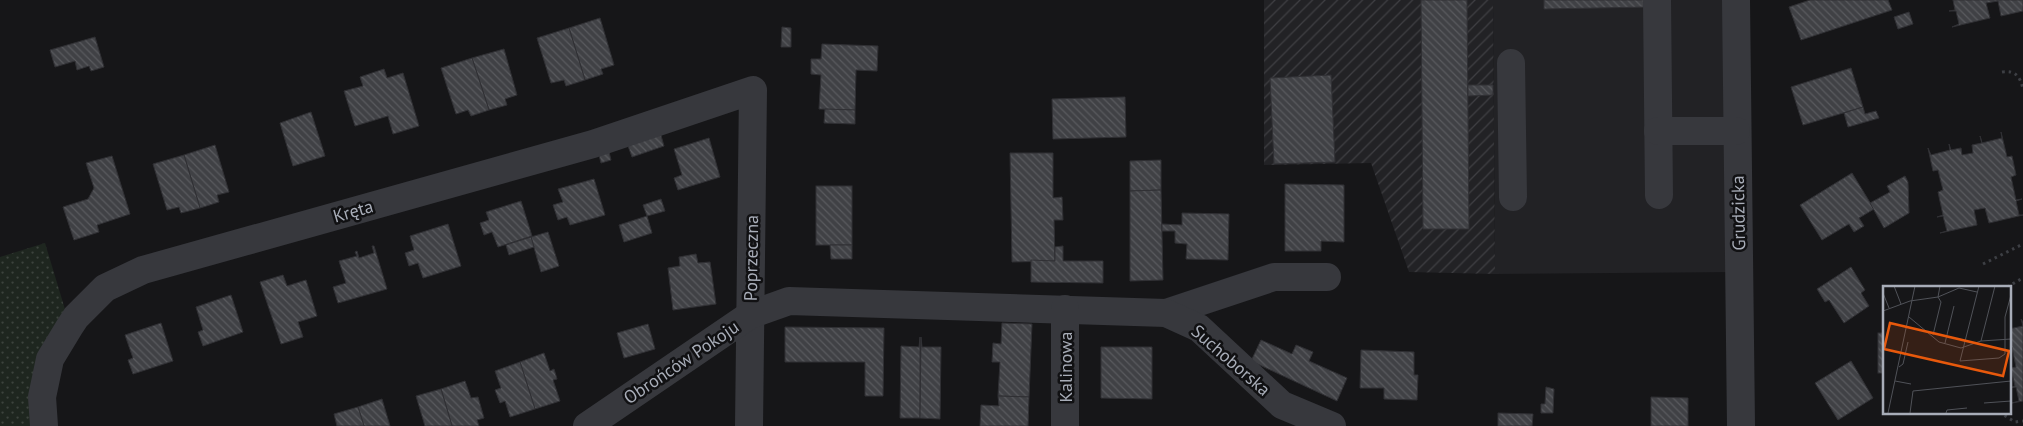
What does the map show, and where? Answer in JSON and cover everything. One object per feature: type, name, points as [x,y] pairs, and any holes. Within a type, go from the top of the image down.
[{"type":"street","points":[[1657,0],[1659,195]]},
{"type":"street","name":"Grudzicka","points":[[1736,0],[1736,131],[1741,426]]},
{"type":"street","points":[[1511,63],[1513,197]]},
{"type":"street","name":"Poprzeczna","points":[[749,426],[753,90]]},
{"type":"street","name":"Kręta","points":[[44,426],[42,397],[50,359],[76,317],[106,288],[143,270],[593,144],[753,90]]},
{"type":"street","points":[[1658,131],[1736,131]]},
{"type":"street","points":[[1166,313],[1274,277],[1326,277]]},
{"type":"street","name":"Obrońców Pokoju","points":[[587,426],[750,315],[789,301],[1065,309]]},
{"type":"street","name":"Suchoborska","points":[[1065,309],[1166,313],[1199,328],[1282,415],[1332,426]]},
{"type":"street","name":"Kalinowa","points":[[1065,309],[1065,426]]},
{"type":"path","points":[[2002,72],[2009,71],[2017,74],[2023,89]]},
{"type":"path","points":[[1983,264],[2023,244]]},
{"type":"path","points":[[2009,286],[2023,278]]},
{"type":"path","points":[[2002,414],[2021,426]]},
{"type":"path","points":[[2016,422],[2023,421]]},
{"type":"shaded area","points":[[1264,0],[1493,0],[1495,274],[1409,272],[1371,163],[1264,165]]},
{"type":"shaded area","points":[[1493,0],[1736,0],[1739,272],[1495,274]]},
{"type":"shaded area","points":[[45,243],[70,326],[44,426],[0,426],[0,257]]},
{"type":"building","points":[[1421,0],[1467,0],[1469,229],[1423,229]]},
{"type":"building","points":[[1544,0],[1649,0],[1649,7],[1544,9]]},
{"type":"building","points":[[1810,0],[1888,0],[1892,10],[1801,40],[1789,7]]},
{"type":"building","points":[[1953,0],[2023,0],[2023,11],[2001,16],[1998,1],[1986,3],[1990,18],[1952,27],[1959,24],[1956,11],[1949,11],[1955,10]]},
{"type":"building","points":[[1909,12],[1913,24],[1898,29],[1894,17]]},
{"type":"building","points":[[600,18],[614,65],[601,69],[603,74],[585,80],[569,28]]},
{"type":"building","points":[[782,27],[791,28],[791,47],[781,47]]},
{"type":"building","points":[[569,28],[585,80],[566,86],[564,80],[551,83],[537,38]]},
{"type":"building","points":[[95,37],[104,67],[91,71],[89,66],[77,70],[75,61],[55,67],[50,50]]},
{"type":"building","points":[[822,44],[878,46],[877,71],[856,70],[855,110],[819,109],[821,75],[811,74],[811,59],[821,59]]},
{"type":"building","points":[[504,49],[517,95],[505,99],[507,105],[489,110],[472,58]]},
{"type":"building","points":[[472,58],[489,110],[471,116],[468,110],[456,114],[441,68]]},
{"type":"building","points":[[1851,68],[1863,107],[1803,125],[1791,87]]},
{"type":"building","points":[[384,69],[387,78],[403,73],[419,126],[393,134],[388,116],[355,126],[344,91],[363,86],[360,77]]},
{"type":"building","points":[[1331,75],[1335,162],[1274,164],[1270,78]]},
{"type":"building","points":[[1468,85],[1493,85],[1493,95],[1468,96]]},
{"type":"building","points":[[1125,97],[1126,137],[1053,139],[1052,99]]},
{"type":"building","points":[[1863,107],[1865,114],[1876,111],[1879,118],[1848,127],[1844,113]]},
{"type":"building","points":[[825,109],[855,110],[855,124],[824,123]]},
{"type":"building","points":[[311,112],[325,156],[293,166],[280,123]]},
{"type":"building","points":[[660,132],[664,146],[632,157],[627,143]]},
{"type":"building","points":[[2001,132],[2007,157],[2012,156],[2016,175],[2011,177],[2016,200],[2022,199],[2016,201],[2019,215],[2023,215],[1989,223],[1985,208],[1974,210],[1977,225],[1940,233],[1947,231],[1943,216],[1937,217],[1943,215],[1938,192],[1943,190],[1938,170],[1933,171],[1928,148],[1931,155],[1950,150],[1949,144],[1951,150],[1961,148],[1962,155],[1973,153],[1972,145],[2002,138]]},
{"type":"building","points":[[709,138],[720,177],[678,190],[674,178],[682,175],[674,149]]},
{"type":"building","points":[[215,145],[229,192],[217,195],[219,202],[200,208],[184,155]]},
{"type":"building","points":[[608,148],[611,160],[601,163],[598,151]]},
{"type":"building","points":[[1010,153],[1053,153],[1053,198],[1062,197],[1063,220],[1054,220],[1055,261],[1012,262]]},
{"type":"building","points":[[184,155],[200,208],[181,213],[179,207],[167,210],[153,164]]},
{"type":"building","points":[[112,156],[130,214],[97,225],[99,232],[74,240],[63,207],[88,199],[94,188],[86,163]]},
{"type":"building","points":[[1161,160],[1161,190],[1130,191],[1130,161]]},
{"type":"building","points":[[1852,173],[1874,209],[1859,218],[1864,226],[1854,232],[1849,224],[1822,240],[1800,205]]},
{"type":"building","points":[[1905,176],[1908,182],[1909,213],[1884,228],[1870,203],[1890,192],[1887,186]]},
{"type":"building","points":[[594,179],[605,215],[570,225],[567,217],[558,220],[553,205],[563,202],[558,189]]},
{"type":"building","points":[[1285,184],[1344,185],[1344,242],[1321,241],[1321,251],[1285,251]]},
{"type":"building","points":[[816,186],[852,186],[852,245],[816,245]]},
{"type":"building","points":[[1161,190],[1163,280],[1130,281],[1130,191]]},
{"type":"building","points":[[661,199],[665,211],[647,216],[643,205]]},
{"type":"building","points":[[521,201],[532,236],[498,247],[492,232],[484,235],[480,223],[489,220],[486,212]]},
{"type":"building","points":[[1182,213],[1229,214],[1228,260],[1186,259],[1187,244],[1175,243],[1175,231],[1162,231],[1162,224],[1182,225]]},
{"type":"building","points":[[647,216],[652,233],[624,242],[619,225]]},
{"type":"building","points":[[448,224],[461,266],[423,278],[418,263],[409,266],[405,253],[414,250],[410,236]]},
{"type":"building","points":[[548,232],[559,266],[541,272],[531,237]]},
{"type":"building","points":[[531,237],[534,247],[509,255],[506,245]]},
{"type":"building","points":[[830,245],[852,245],[852,259],[831,259]]},
{"type":"building","points":[[372,246],[374,246],[387,289],[338,303],[333,287],[346,283],[339,261],[357,256],[355,252],[357,251],[359,258],[374,253]]},
{"type":"building","points":[[1063,246],[1063,261],[1103,261],[1103,283],[1031,282],[1031,260],[1055,261],[1055,247]]},
{"type":"building","points":[[696,254],[698,263],[710,262],[716,304],[673,310],[668,268],[680,266],[679,257]]},
{"type":"building","points":[[1851,267],[1865,290],[1861,293],[1869,306],[1844,323],[1829,300],[1825,302],[1817,289]]},
{"type":"building","points":[[283,275],[287,286],[306,280],[317,316],[298,322],[303,337],[281,344],[260,282]]},
{"type":"building","points":[[231,295],[243,332],[203,346],[198,332],[203,330],[196,307]]},
{"type":"building","points":[[161,323],[173,361],[133,374],[128,360],[133,358],[125,335]]},
{"type":"building","points":[[1002,323],[1032,324],[1029,397],[998,396],[1000,362],[992,362],[993,343],[1001,344]]},
{"type":"building","points":[[648,324],[655,349],[624,358],[617,333]]},
{"type":"building","points":[[2023,326],[2023,401],[2012,403],[2019,401],[2016,387],[2010,388],[2015,386],[2011,368],[2016,367],[2012,347],[2010,348],[2010,329]]},
{"type":"building","points":[[785,327],[884,328],[883,396],[865,396],[865,362],[785,362]]},
{"type":"building","points":[[1878,333],[1883,333],[1883,373],[1878,373]]},
{"type":"building","points":[[920,337],[920,418],[900,418],[901,346],[919,347]]},
{"type":"building","points":[[921,337],[922,347],[941,347],[940,419],[920,418]]},
{"type":"building","points":[[1261,340],[1292,354],[1296,345],[1313,352],[1309,361],[1347,378],[1337,401],[1251,361]]},
{"type":"building","points":[[1101,347],[1152,347],[1152,399],[1101,398]]},
{"type":"building","points":[[1361,350],[1414,352],[1414,375],[1418,375],[1417,400],[1384,399],[1384,388],[1360,388]]},
{"type":"building","points":[[544,353],[550,371],[554,369],[557,379],[553,380],[560,401],[535,409],[520,362]]},
{"type":"building","points":[[1851,361],[1873,398],[1838,420],[1815,383]]},
{"type":"building","points":[[520,362],[535,409],[510,417],[505,401],[500,403],[495,390],[501,388],[495,371]]},
{"type":"building","points":[[465,381],[471,398],[478,397],[484,418],[477,420],[479,426],[452,426],[441,389]]},
{"type":"building","points":[[1546,387],[1554,389],[1553,413],[1541,413],[1541,404],[1545,404]]},
{"type":"building","points":[[441,389],[452,426],[425,426],[416,396]]},
{"type":"building","points":[[998,396],[1029,397],[1028,426],[980,426],[981,405],[999,406]]},
{"type":"building","points":[[1651,397],[1688,398],[1688,426],[1651,426]]},
{"type":"building","points":[[382,399],[390,426],[364,426],[358,407]]},
{"type":"building","points":[[358,407],[364,426],[337,426],[334,414]]},
{"type":"building","points":[[1498,413],[1533,414],[1532,426],[1498,426]]}]
